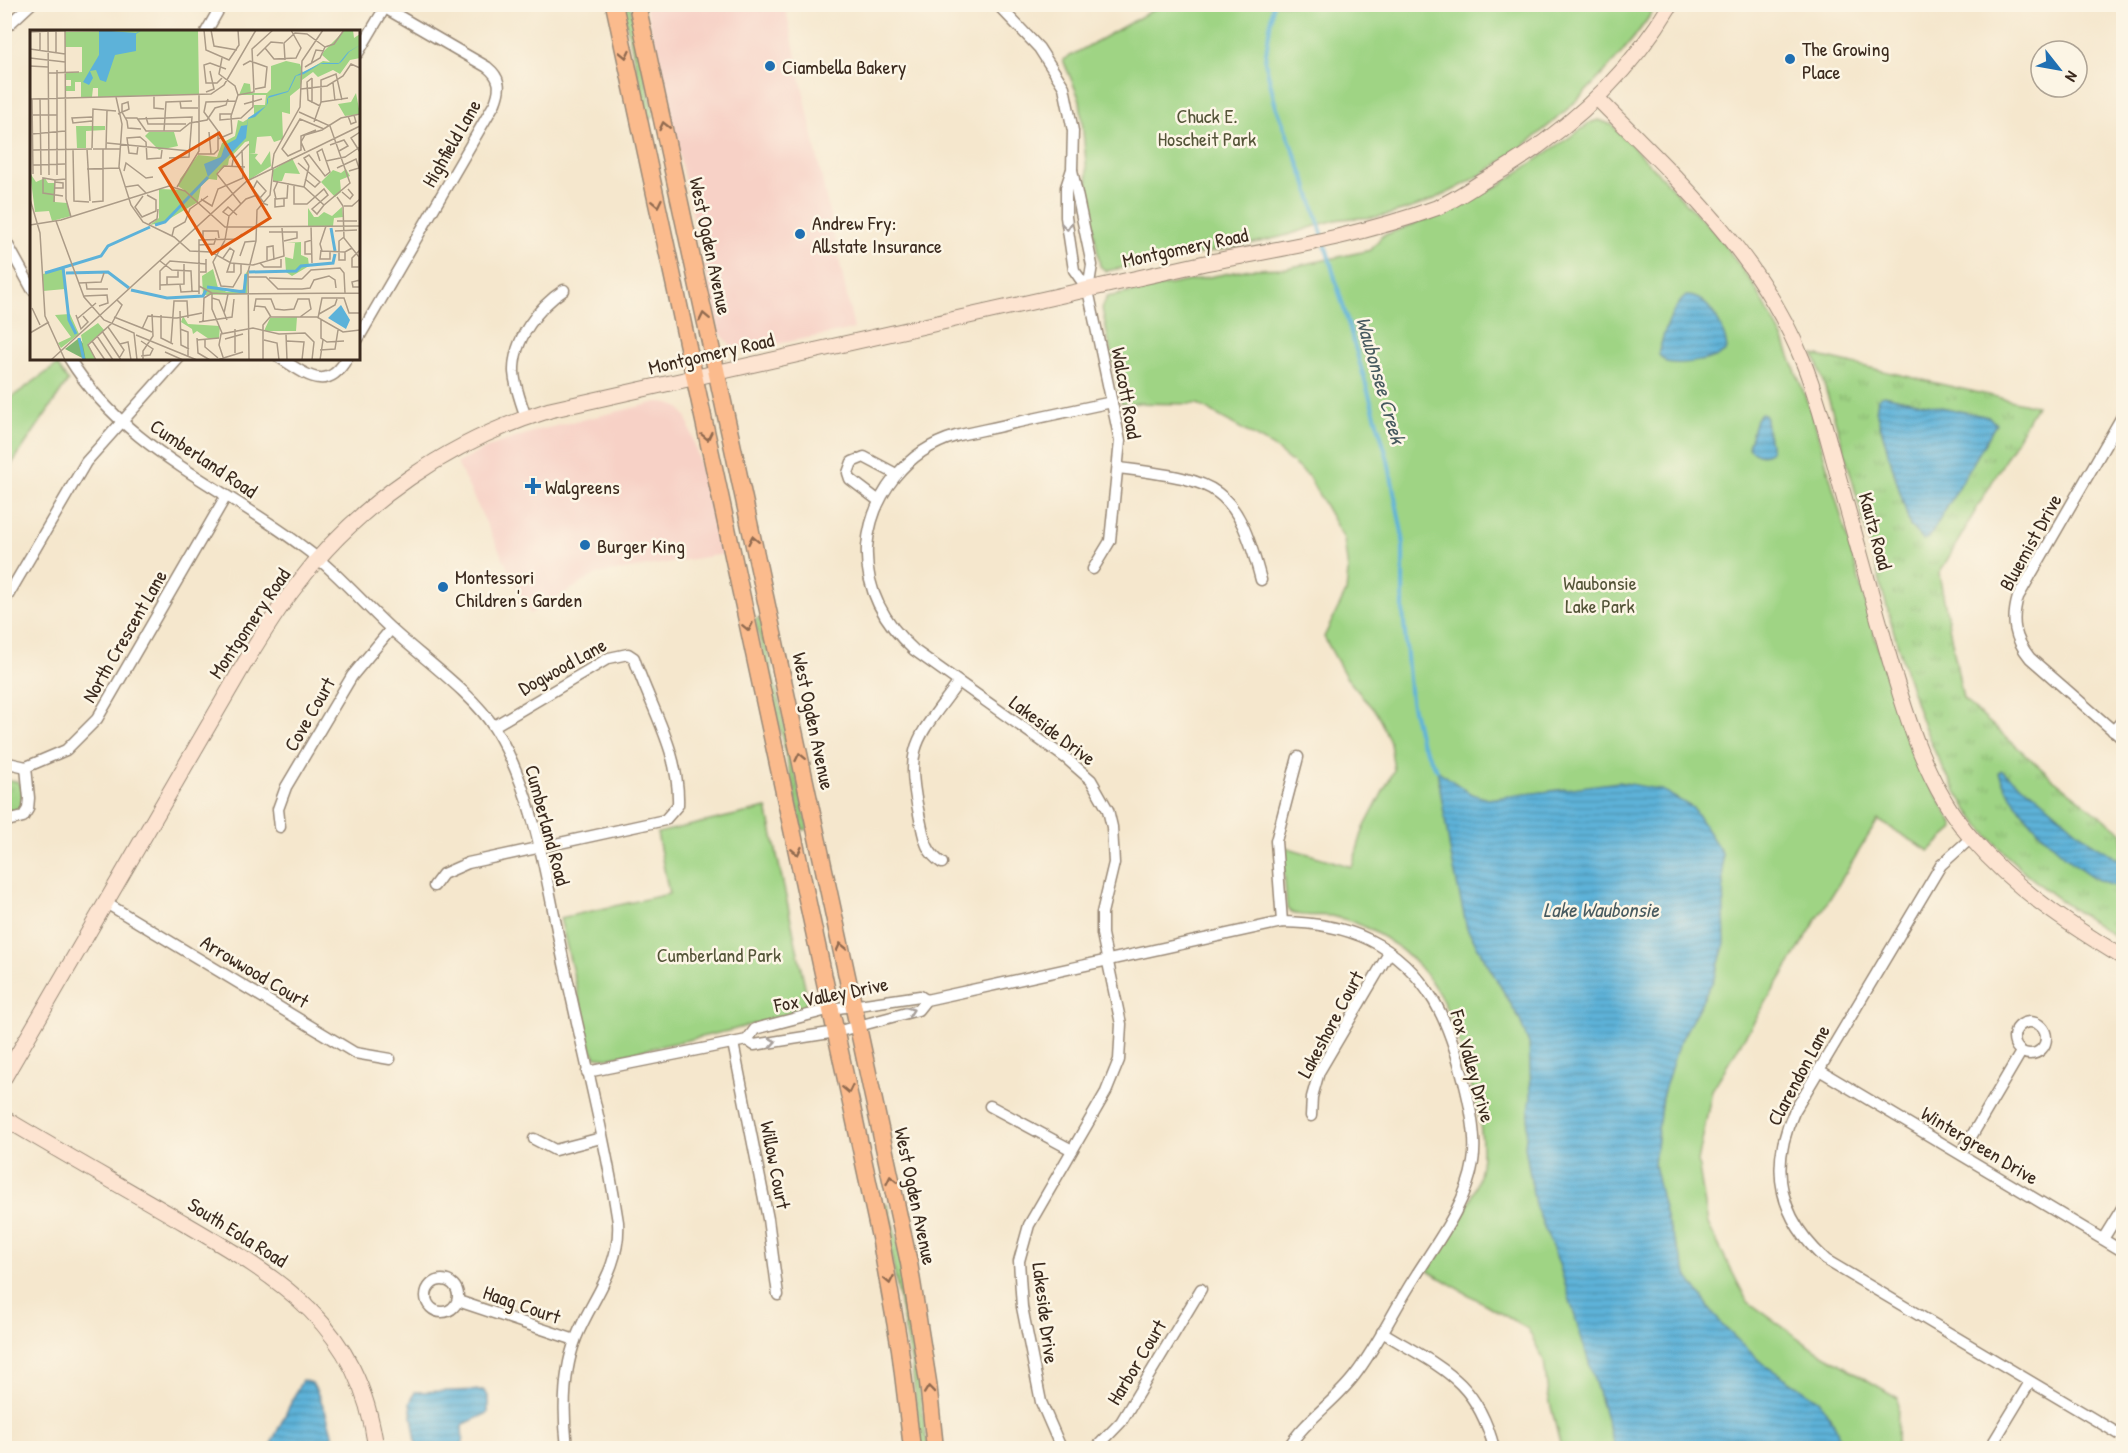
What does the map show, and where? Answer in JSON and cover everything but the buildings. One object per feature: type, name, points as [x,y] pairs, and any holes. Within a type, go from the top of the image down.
[{"type":"main road","points":[[614,4],[890,1290],[912,1449]]},
{"type":"main road","name":"West Ogden Avenue","points":[[637,4],[909,1263],[927,1372],[935,1449]]},
{"type":"street","points":[[4,29],[31,4]]},
{"type":"street","points":[[207,30],[222,4]]},
{"type":"street","name":"Walcott Road","points":[[997,4],[1039,48],[1064,87],[1073,132],[1072,169],[1065,199],[1070,250],[1074,270],[1088,290]]},
{"type":"street","name":"Montgomery Road","points":[[4,1078],[266,629],[297,583],[352,525],[417,473],[465,444],[526,417],[606,397],[1205,263],[1349,236],[1438,207],[1529,153],[1580,115],[1597,99],[1636,53],[1671,4]]},
{"type":"street","points":[[360,50],[386,6]]},
{"type":"street","name":"Highfield Lane","points":[[360,336],[495,103],[500,86],[498,78],[487,68],[386,6]]},
{"type":"street","name":"Kautz Road","points":[[1597,99],[1705,207],[1729,235],[1772,299],[1790,332],[1803,359],[1826,429],[1906,717],[1936,785],[1971,838],[2011,880],[2044,907],[2124,958]]},
{"type":"street","name":"Walcott Road","points":[[1072,169],[1081,201],[1092,265],[1088,290],[1120,441],[1110,541],[1093,570]]},
{"type":"street","points":[[4,238],[30,285]]},
{"type":"street","points":[[526,417],[514,373],[517,355],[543,306],[564,290]]},
{"type":"street","name":"Cumberland Road","points":[[70,360],[93,393],[150,448],[275,526],[320,559],[391,629],[467,697],[494,726],[523,787],[539,849],[618,1222],[617,1251],[607,1281],[575,1340],[565,1402],[567,1449]]},
{"type":"street","points":[[4,602],[86,462],[177,360]]},
{"type":"street","points":[[283,360],[308,375],[326,379],[335,375],[346,360]]},
{"type":"street","name":"Lakeside Drive","points":[[1061,1449],[1041,1402],[1018,1273],[1021,1248],[1029,1225],[1111,1082],[1119,1060],[1121,1024],[1102,934],[1102,913],[1112,874],[1115,847],[1108,810],[1091,780],[1067,759],[958,683],[903,641],[887,622],[875,600],[868,577],[867,557],[868,538],[879,501],[896,474],[927,449],[955,436],[1113,402]]},
{"type":"street","name":"Bluemist Drive","points":[[2124,413],[2018,597],[2014,619],[2017,639],[2030,658],[2124,740]]},
{"type":"street","points":[[879,501],[850,479],[848,473],[852,462],[864,457],[896,474]]},
{"type":"street","points":[[1119,468],[1191,479],[1225,498],[1246,528],[1262,580]]},
{"type":"street","name":"North Crescent Lane","points":[[26,767],[66,750],[97,718],[226,496]]},
{"type":"street","name":"Cove Court","points":[[280,827],[278,809],[286,788],[352,676],[391,629]]},
{"type":"street","name":"Dogwood Lane","points":[[494,726],[599,663],[621,654],[634,658],[638,674],[661,722],[677,784],[678,805],[674,813],[665,820],[539,849]]},
{"type":"street","points":[[942,862],[926,848],[914,789],[912,762],[922,732],[958,683]]},
{"type":"street","points":[[2113,730],[2124,719]]},
{"type":"street","points":[[1282,922],[1276,841],[1298,757]]},
{"type":"street","points":[[4,762],[26,767],[28,809],[23,817],[11,819],[4,816]]},
{"type":"street","name":"Clarendon Lane","points":[[1971,838],[1941,865],[1786,1128],[1781,1154],[1782,1194],[1803,1236],[1836,1266],[2124,1437]]},
{"type":"street","points":[[434,886],[443,874],[468,863],[539,849]]},
{"type":"street","name":"Arrowwood Court","points":[[106,903],[355,1053],[390,1059]]},
{"type":"street","name":"Fox Valley Drive","points":[[747,1040],[754,1045],[836,1032],[918,1010],[927,1000],[1282,922],[1332,925],[1368,939],[1389,953],[1419,979],[1445,1023],[1473,1117],[1474,1154],[1462,1198],[1382,1332],[1353,1377],[1308,1421],[1288,1449]]},
{"type":"street","name":"Lakeshore Court","points":[[1311,1116],[1312,1097],[1319,1072],[1389,953]]},
{"type":"street","name":"Fox Valley Drive","points":[[587,1072],[747,1040],[755,1029],[854,1004],[920,996],[927,1000]]},
{"type":"street","name":"Willow Court","points":[[733,1043],[766,1208],[778,1295]]},
{"type":"street","points":[[1960,1154],[2022,1052]]},
{"type":"street","name":"Wintergreen Drive","points":[[1819,1070],[2124,1252]]},
{"type":"street","points":[[990,1106],[1072,1150]]},
{"type":"street","name":"South Eola Road","points":[[4,1118],[251,1263],[302,1300],[342,1349],[351,1367],[365,1401],[376,1449]]},
{"type":"street","points":[[534,1139],[555,1150],[602,1138]]},
{"type":"street","points":[[2103,1239],[2124,1205]]},
{"type":"street","name":"Harbor Court","points":[[1095,1449],[1121,1422],[1201,1289]]},
{"type":"street","name":"Haag Court","points":[[458,1301],[575,1340]]},
{"type":"street","points":[[1382,1332],[1449,1372],[1467,1389],[1484,1417],[1494,1449]]},
{"type":"street","points":[[1990,1449],[2030,1382]]},
{"type":"shaded area","points":[[645,5],[785,5],[854,329],[751,349],[731,346],[719,332]]},
{"type":"shaded area","points":[[658,402],[669,403],[680,408],[687,418],[725,554],[597,574],[530,614],[457,463],[491,446],[539,430]]},
{"type":"green space","points":[[622,5],[630,5],[654,117],[648,119]]},
{"type":"green space","name":"Chuck E. Hoscheit Park","points":[[1162,5],[1657,5],[1634,38],[1573,104],[1538,135],[1500,163],[1461,186],[1421,204],[1382,216],[1336,220],[1284,236],[1218,251],[1106,271],[1100,266],[1091,214],[1080,100],[1063,60]]},
{"type":"green space","name":"Waubonsie Lake Park","points":[[1599,120],[1612,125],[1718,236],[1755,287],[1784,340],[1814,420],[1897,715],[1918,764],[1952,821],[1954,829],[1929,851],[1878,820],[1712,1090],[1698,1162],[1708,1224],[1747,1301],[1808,1345],[1898,1398],[1897,1448],[1561,1448],[1548,1394],[1544,1361],[1528,1329],[1428,1271],[1467,1207],[1478,1179],[1482,1154],[1480,1122],[1464,1056],[1449,1013],[1427,976],[1395,945],[1369,929],[1348,920],[1331,916],[1297,914],[1287,909],[1282,846],[1352,867],[1363,830],[1394,770],[1390,743],[1378,715],[1346,677],[1324,637],[1346,592],[1348,571],[1344,539],[1308,476],[1272,446],[1198,404],[1121,403],[1102,308],[1107,297],[1250,269],[1287,268],[1371,250],[1382,236],[1444,213],[1501,184],[1592,122]]},
{"type":"green space","points":[[1814,355],[2036,406],[1939,574],[1963,699],[2052,778],[2123,833],[2123,941],[2064,903],[2028,875],[1994,843],[1961,800],[1945,773],[1932,746],[1911,689],[1843,446]]},
{"type":"green space","points":[[57,365],[68,381],[5,474],[5,402]]},
{"type":"green space","points":[[760,618],[808,829],[803,830],[755,619]]},
{"type":"green space","points":[[9,781],[17,781],[22,788],[23,805],[15,812],[9,811],[5,805],[5,784]]},
{"type":"green space","name":"Cumberland Park","points":[[767,808],[809,1005],[789,1014],[732,1030],[608,1058],[596,1057],[591,1049],[560,918],[669,894],[657,833]]},
{"type":"green space","points":[[887,1204],[897,1239],[928,1448],[921,1448],[912,1367],[882,1205]]},
{"type":"water","points":[[1686,296],[1694,297],[1709,307],[1723,332],[1727,349],[1716,357],[1708,359],[1680,363],[1666,362],[1659,355],[1662,340],[1676,307]]},
{"type":"water","points":[[1883,395],[1989,417],[1996,424],[1929,538],[1923,540],[1910,526],[1876,411],[1878,399]]},
{"type":"water","points":[[1761,413],[1765,414],[1771,451],[1762,455],[1748,447],[1756,419]]},
{"type":"water","name":"Lake Waubonsie","points":[[1437,770],[1470,793],[1487,799],[1619,782],[1662,790],[1693,808],[1722,853],[1725,943],[1715,977],[1678,1046],[1662,1097],[1654,1165],[1667,1221],[1688,1277],[1721,1324],[1763,1364],[1819,1400],[1836,1427],[1842,1448],[1615,1448],[1558,1261],[1535,1205],[1525,1146],[1531,1095],[1529,1044],[1519,1018],[1467,929],[1451,856]]},
{"type":"water","points":[[2001,770],[2039,797],[2089,841],[2123,862],[2123,887],[2107,884],[2090,875],[2051,844],[2033,825],[2006,788],[1999,773]]},
{"type":"water","points":[[302,1380],[312,1383],[320,1398],[335,1448],[269,1448]]},
{"type":"water","points":[[483,1390],[488,1396],[488,1413],[462,1425],[463,1448],[417,1448],[410,1403],[415,1392]]},
{"type":"waterway","name":"Waubonsee Creek","points":[[1273,4],[1265,61],[1275,103],[1307,185],[1323,237]]},
{"type":"waterway","name":"Waubonsee Creek","points":[[1325,244],[1388,460],[1403,538],[1403,611],[1411,701],[1420,740],[1437,770]]},
{"type":"place","name":"The Growing Place","points":[[1790,59]]},
{"type":"place","name":"Ciambella Bakery","points":[[770,66]]},
{"type":"place","name":"Andrew Fry: Allstate Insurance","points":[[800,234]]},
{"type":"place","name":"Walgreens","points":[[533,486]]},
{"type":"place","name":"Burger King","points":[[585,545]]},
{"type":"place","name":"Montessori Children's Garden","points":[[443,587]]}]
